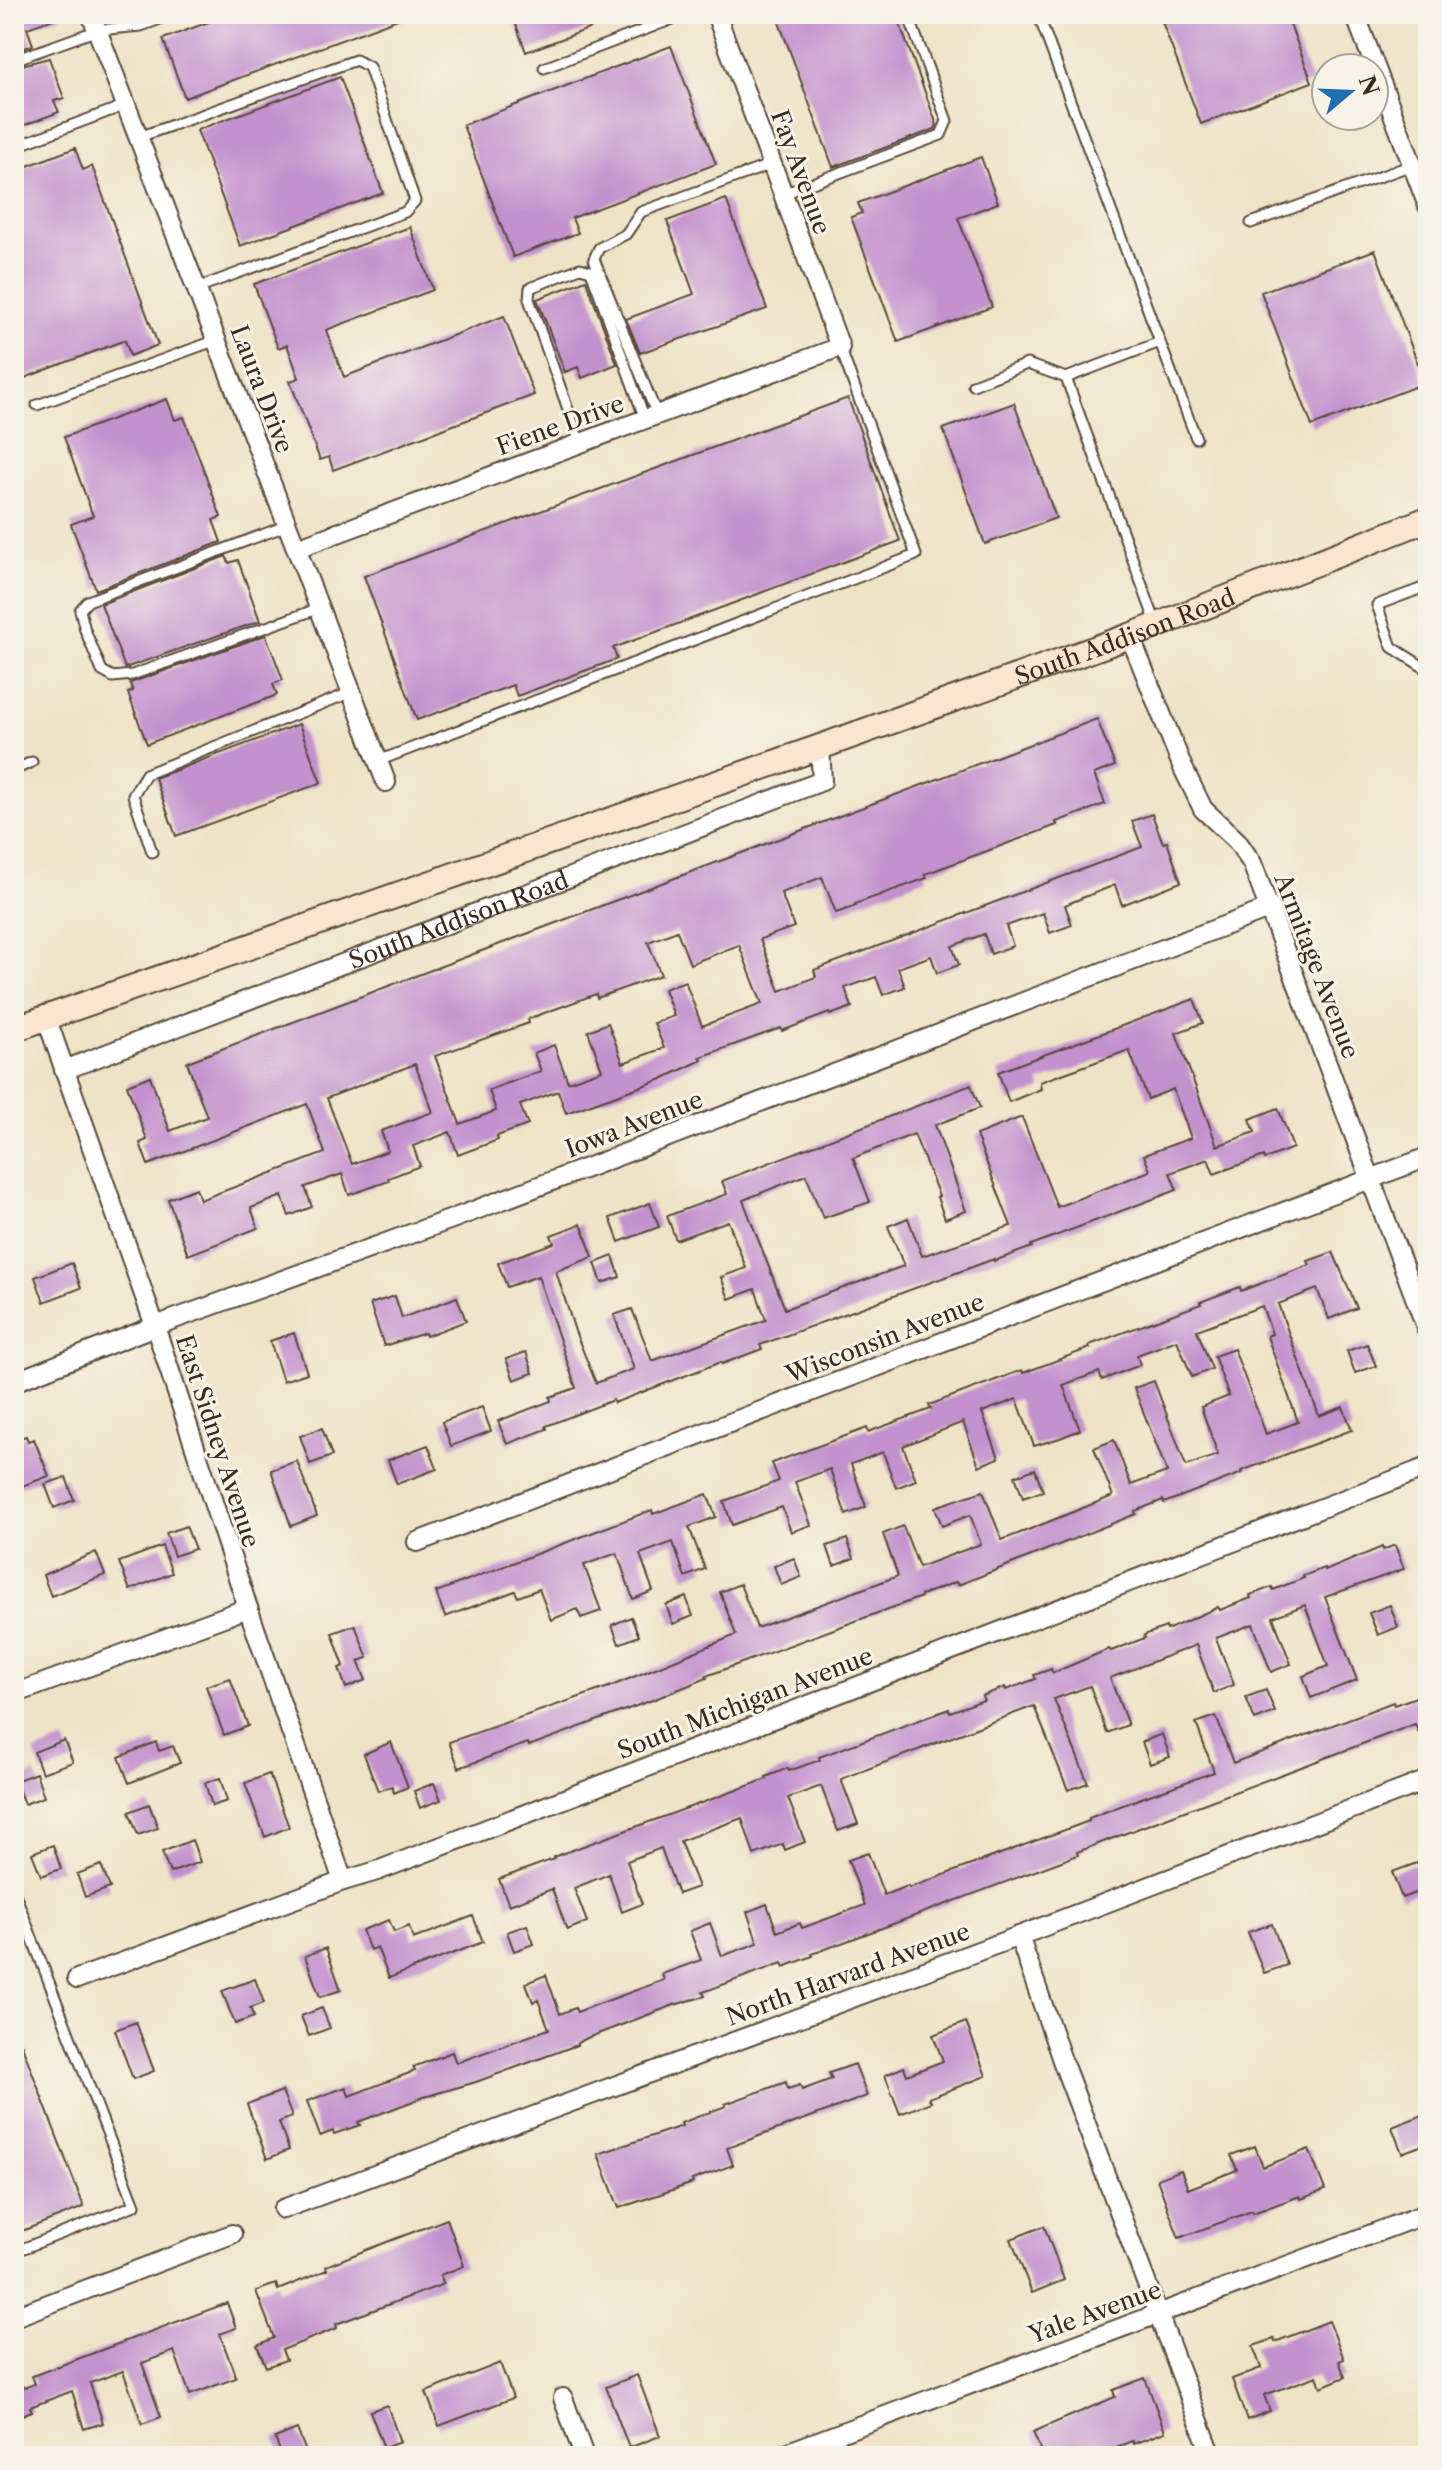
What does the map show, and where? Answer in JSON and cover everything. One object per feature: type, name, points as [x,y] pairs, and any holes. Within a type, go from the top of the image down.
[{"type":"street","points":[[1355,14],[1428,206]]},
{"type":"street","name":"Fay Avenue","points":[[723,16],[772,164],[840,347]]},
{"type":"street","name":"Laura Drive","points":[[94,22],[386,782]]},
{"type":"street","name":"Fiene Drive","points":[[297,548],[840,347]]},
{"type":"street","name":"South Addison Road","points":[[14,1029],[820,747],[1130,636],[1427,524]]},
{"type":"street","name":"Armitage Avenue","points":[[1130,636],[1183,768],[1203,809],[1237,841],[1252,863],[1428,1332]]},
{"type":"street","name":"South Addison Road","points":[[64,1070],[822,781],[820,747]]},
{"type":"street","name":"Iowa Avenue","points":[[14,1382],[155,1326],[452,1219],[1271,908]]},
{"type":"street","name":"East Sidney Avenue","points":[[46,1017],[155,1326],[343,1881]]},
{"type":"street","name":"Wisconsin Avenue","points":[[417,1542],[1428,1157]]},
{"type":"street","name":"South Michigan Avenue","points":[[77,1979],[377,1871],[1428,1467]]},
{"type":"street","points":[[14,1694],[248,1608]]},
{"type":"street","name":"North Harvard Avenue","points":[[283,2209],[1019,1936],[1428,1780]]},
{"type":"street","points":[[1019,1936],[1063,2063],[1212,2456]]},
{"type":"street","name":"Yale Avenue","points":[[778,2456],[1428,2213]]},
{"type":"street","points":[[14,2317],[232,2234]]},
{"type":"street","points":[[563,2398],[584,2456]]},
{"type":"lane","points":[[14,60],[94,22],[141,26],[174,14]]},
{"type":"lane","points":[[544,68],[686,14]]},
{"type":"lane","points":[[783,194],[941,135],[947,121],[908,14]]},
{"type":"lane","points":[[1038,14],[1196,438]]},
{"type":"lane","points":[[139,137],[356,60],[369,67],[415,201],[405,212],[197,288]]},
{"type":"lane","points":[[14,147],[126,105]]},
{"type":"lane","points":[[651,417],[594,259],[599,248],[626,234],[641,212],[772,164]]},
{"type":"lane","points":[[1251,223],[1412,165]]},
{"type":"lane","points":[[580,443],[529,299],[530,288],[580,268],[591,271],[651,417]]},
{"type":"lane","points":[[37,405],[217,340]]},
{"type":"lane","points":[[973,385],[1027,364],[1066,378],[1160,342]]},
{"type":"lane","points":[[378,761],[916,555],[840,347]]},
{"type":"lane","points":[[1066,378],[1157,625]]},
{"type":"lane","points":[[288,525],[88,601],[80,610],[85,630],[102,671],[113,677],[132,675],[320,608]]},
{"type":"lane","points":[[1428,586],[1377,605],[1392,647],[1428,670]]},
{"type":"lane","points":[[152,852],[133,795],[146,774],[352,692]]},
{"type":"lane","points":[[14,770],[32,762]]},
{"type":"lane","points":[[14,1891],[135,2205],[14,2252]]},
{"type":"building","points":[[14,14],[62,16],[27,28],[33,45],[14,52]]},
{"type":"building","points":[[230,14],[406,16],[185,98],[163,39]]},
{"type":"building","points":[[512,14],[623,14],[624,16],[526,52]]},
{"type":"building","points":[[776,14],[896,14],[937,125],[935,129],[833,167]]},
{"type":"building","points":[[1159,14],[1286,14],[1310,83],[1201,124]]},
{"type":"building","points":[[671,46],[716,164],[572,218],[578,233],[513,257],[463,125]]},
{"type":"building","points":[[49,58],[64,98],[54,101],[59,112],[14,129],[14,67]]},
{"type":"building","points":[[340,77],[383,193],[240,246],[197,130]]},
{"type":"building","points":[[75,148],[83,170],[92,166],[158,345],[130,356],[125,340],[14,382],[14,171]]},
{"type":"building","points":[[981,157],[998,203],[958,218],[992,307],[898,342],[851,217],[862,213],[858,203]]},
{"type":"building","points":[[726,199],[767,309],[640,353],[626,319],[694,294],[667,221]]},
{"type":"building","points":[[410,227],[433,290],[326,330],[344,377],[504,316],[534,395],[333,470],[329,457],[320,460],[290,381],[299,378],[287,345],[278,348],[254,284]]},
{"type":"building","points":[[1375,250],[1425,383],[1312,426],[1261,292]]},
{"type":"building","points":[[586,280],[617,364],[582,378],[578,367],[565,372],[537,299]]},
{"type":"building","points":[[848,398],[900,541],[613,648],[617,659],[517,696],[513,685],[417,720],[364,576]]},
{"type":"building","points":[[167,399],[175,420],[184,417],[221,517],[213,520],[221,542],[96,590],[71,524],[93,516],[64,437]]},
{"type":"building","points":[[1014,403],[1056,518],[985,544],[943,429]]},
{"type":"building","points":[[226,556],[229,563],[238,560],[260,621],[125,668],[101,604]]},
{"type":"building","points":[[266,635],[283,680],[273,684],[277,695],[147,744],[128,693],[133,691],[130,683]]},
{"type":"building","points":[[1097,719],[1115,766],[1094,774],[1105,804],[925,874],[927,878],[836,913],[822,877],[781,893],[794,927],[760,939],[780,991],[816,977],[814,970],[1142,847],[1132,821],[1152,814],[1163,843],[1167,842],[1181,882],[1122,905],[1115,885],[1065,905],[1072,925],[1050,933],[1043,913],[1006,926],[1013,946],[991,954],[984,934],[952,946],[959,965],[937,973],[931,956],[898,968],[905,987],[883,995],[876,977],[845,988],[852,1007],[700,1057],[702,1060],[662,1079],[566,1113],[558,1091],[520,1105],[528,1125],[497,1136],[498,1140],[458,1155],[450,1132],[413,1146],[420,1166],[388,1178],[389,1181],[349,1195],[342,1174],[305,1187],[312,1207],[289,1216],[282,1196],[251,1208],[258,1228],[188,1255],[168,1199],[196,1188],[200,1200],[325,1153],[307,1104],[148,1165],[140,1143],[147,1140],[127,1085],[150,1076],[170,1131],[207,1117],[187,1062]],"holes":[[[677,931],[690,964],[739,945],[762,1004],[702,1026],[685,981],[664,989],[674,1016],[654,1023],[664,1048],[623,1063],[608,1023],[588,1031],[602,1070],[568,1082],[554,1045],[534,1053],[541,1071],[489,1090],[496,1111],[460,1124],[435,1056],[529,1023],[528,1019],[596,994],[597,998],[661,975],[648,942]],[[415,1064],[433,1112],[381,1131],[388,1151],[352,1164],[327,1098]]]},
{"type":"building","points":[[299,724],[321,783],[176,836],[155,778]]},
{"type":"building","points":[[1194,999],[1203,1023],[1176,1033],[1217,1146],[1255,1132],[1250,1119],[1278,1108],[1293,1148],[1214,1174],[1208,1159],[1170,1173],[1177,1190],[1032,1247],[760,1345],[762,1349],[722,1364],[614,1403],[613,1400],[507,1444],[498,1421],[576,1388],[538,1276],[507,1287],[498,1263],[554,1243],[551,1235],[581,1224],[593,1257],[556,1271],[596,1383],[634,1369],[614,1315],[632,1309],[652,1361],[766,1320],[755,1289],[729,1299],[721,1277],[746,1268],[728,1221],[676,1240],[667,1216],[727,1194],[722,1181],[971,1085],[980,1108],[935,1125],[966,1211],[945,1219],[914,1134],[853,1158],[870,1202],[823,1218],[806,1175],[743,1200],[785,1309],[904,1266],[888,1226],[908,1218],[922,1256],[1011,1226],[976,1135],[1022,1117],[1057,1207],[1150,1171],[1144,1155],[1191,1138],[1173,1089],[1148,1099],[1129,1050],[1040,1082],[1041,1089],[1009,1102],[998,1072]]},
{"type":"building","points":[[650,1203],[659,1227],[619,1242],[610,1218]]},
{"type":"building","points":[[1333,1252],[1357,1308],[1329,1319],[1317,1289],[1278,1304],[1319,1416],[1343,1407],[1352,1430],[1164,1503],[1163,1500],[1135,1511],[1136,1514],[958,1585],[956,1582],[706,1676],[655,1699],[529,1746],[528,1743],[459,1768],[449,1742],[609,1687],[736,1635],[720,1592],[740,1584],[757,1628],[898,1576],[883,1534],[903,1526],[919,1567],[981,1544],[970,1515],[942,1526],[935,1507],[983,1491],[1002,1540],[1113,1496],[1094,1448],[1114,1440],[1131,1485],[1167,1472],[1134,1388],[1154,1381],[1186,1466],[1218,1455],[1201,1407],[1229,1396],[1214,1356],[1234,1349],[1266,1434],[1298,1422],[1267,1336],[1272,1334],[1262,1306],[1197,1330],[1212,1369],[1192,1377],[1177,1340],[1137,1355],[1140,1365],[1102,1380],[1099,1372],[1063,1385],[1080,1430],[1060,1438],[1034,1446],[1017,1399],[982,1412],[999,1458],[979,1466],[963,1422],[903,1446],[916,1480],[896,1488],[883,1452],[851,1464],[866,1507],[846,1515],[830,1469],[795,1482],[811,1525],[791,1532],[782,1507],[732,1525],[724,1501],[779,1481],[772,1463],[867,1428],[868,1432],[931,1409],[929,1405],[1090,1348],[1089,1345],[1240,1287],[1241,1291],[1310,1265],[1308,1261]]},
{"type":"building","points":[[613,1256],[620,1277],[602,1283],[595,1263]]},
{"type":"building","points":[[72,1263],[81,1288],[44,1302],[35,1277]]},
{"type":"building","points":[[395,1296],[402,1318],[457,1297],[466,1321],[426,1336],[425,1333],[384,1346],[370,1304]]},
{"type":"building","points":[[294,1333],[307,1373],[283,1381],[270,1341]]},
{"type":"building","points":[[1367,1344],[1376,1366],[1355,1373],[1347,1351]]},
{"type":"building","points":[[526,1352],[533,1373],[514,1380],[506,1359]]},
{"type":"building","points":[[482,1407],[491,1431],[451,1446],[442,1422]]},
{"type":"building","points":[[322,1428],[332,1456],[310,1464],[300,1436]]},
{"type":"building","points":[[26,1436],[28,1441],[34,1439],[49,1476],[14,1489],[14,1440]]},
{"type":"building","points":[[428,1445],[437,1469],[397,1484],[388,1460]]},
{"type":"building","points":[[297,1461],[317,1516],[291,1526],[271,1470]]},
{"type":"building","points":[[1035,1469],[1043,1491],[1023,1498],[1015,1476]]},
{"type":"building","points":[[66,1477],[74,1500],[54,1508],[45,1484]]},
{"type":"building","points":[[707,1494],[716,1517],[689,1527],[705,1569],[685,1577],[673,1542],[640,1554],[653,1591],[633,1599],[617,1553],[584,1565],[601,1611],[581,1618],[577,1609],[551,1620],[539,1589],[518,1597],[515,1591],[445,1617],[436,1592],[652,1510],[653,1514]]},
{"type":"building","points":[[186,1526],[195,1549],[174,1556],[166,1533]]},
{"type":"building","points":[[847,1539],[854,1558],[834,1566],[827,1546]]},
{"type":"building","points":[[1395,1545],[1404,1569],[1325,1597],[1357,1680],[1311,1698],[1303,1676],[1328,1666],[1305,1605],[1273,1617],[1291,1664],[1271,1672],[1253,1624],[1216,1638],[1234,1685],[1214,1693],[1196,1645],[1110,1678],[1128,1725],[1107,1733],[1090,1686],[1054,1699],[1088,1783],[1068,1790],[1034,1706],[841,1779],[858,1824],[838,1831],[821,1786],[788,1798],[805,1842],[785,1850],[783,1844],[754,1855],[742,1818],[680,1841],[698,1887],[678,1894],[661,1848],[627,1861],[642,1904],[622,1912],[609,1874],[574,1888],[587,1922],[567,1930],[552,1889],[509,1905],[499,1879],[553,1857],[767,1779],[788,1768],[789,1771],[820,1760],[819,1757],[949,1709],[950,1712],[984,1700],[982,1696],[1036,1679],[1034,1675],[1051,1669],[1053,1673],[1109,1649],[1111,1651],[1145,1638],[1144,1635],[1166,1627],[1167,1630],[1218,1607],[1220,1610],[1251,1598],[1250,1595],[1272,1587],[1273,1590],[1324,1568],[1325,1571],[1382,1547],[1383,1550]]},
{"type":"building","points":[[162,1546],[172,1573],[130,1590],[119,1562]]},
{"type":"building","points":[[96,1552],[105,1575],[51,1596],[43,1575]]},
{"type":"building","points":[[794,1558],[801,1577],[781,1585],[774,1566]]},
{"type":"building","points":[[686,1597],[693,1616],[673,1624],[666,1605]]},
{"type":"building","points":[[1390,1605],[1398,1627],[1378,1635],[1369,1613]]},
{"type":"building","points":[[631,1617],[639,1636],[619,1644],[612,1625]]},
{"type":"building","points":[[355,1625],[368,1658],[358,1661],[366,1680],[346,1688],[339,1668],[344,1666],[332,1633]]},
{"type":"building","points":[[230,1678],[248,1726],[224,1735],[206,1686]]},
{"type":"building","points":[[1266,1690],[1275,1712],[1255,1720],[1246,1697]]},
{"type":"building","points":[[1428,1693],[1428,1752],[1415,1724],[784,1967],[782,1963],[703,1992],[705,1996],[587,2038],[577,2045],[476,2082],[424,2097],[358,2122],[360,2125],[320,2136],[307,2101],[346,2087],[349,2096],[415,2071],[413,2067],[452,2052],[456,2063],[549,2029],[538,2000],[533,2002],[526,1983],[546,1975],[560,2014],[575,2008],[577,2012],[664,1980],[662,1974],[701,1960],[690,1931],[710,1923],[722,1956],[758,1943],[747,1912],[767,1904],[777,1932],[800,1923],[802,1928],[865,1905],[848,1860],[868,1853],[884,1895],[1214,1772],[1196,1723],[1216,1716],[1233,1763],[1393,1702],[1394,1705]]},
{"type":"building","points":[[1162,1734],[1170,1757],[1150,1764],[1142,1742]]},
{"type":"building","points":[[64,1740],[73,1762],[42,1773],[34,1752]]},
{"type":"building","points":[[156,1742],[159,1751],[173,1746],[180,1763],[129,1783],[119,1757]]},
{"type":"building","points":[[391,1742],[408,1787],[394,1793],[392,1786],[378,1791],[364,1754]]},
{"type":"building","points":[[36,1773],[44,1797],[24,1804],[15,1781]]},
{"type":"building","points":[[269,1774],[289,1827],[265,1837],[245,1783]]},
{"type":"building","points":[[220,1778],[227,1801],[212,1806],[205,1783]]},
{"type":"building","points":[[434,1783],[441,1800],[420,1808],[414,1791]]},
{"type":"building","points":[[149,1804],[158,1828],[138,1835],[129,1812]]},
{"type":"building","points":[[192,1840],[200,1862],[170,1873],[162,1852]]},
{"type":"building","points":[[53,1845],[61,1869],[41,1876],[32,1853]]},
{"type":"building","points":[[1428,1859],[1428,1888],[1402,1898],[1392,1872]]},
{"type":"building","points":[[101,1865],[110,1888],[85,1897],[77,1874]]},
{"type":"building","points":[[473,1916],[483,1942],[389,1978],[377,1947],[370,1950],[362,1930],[389,1920],[394,1932],[409,1926],[413,1939]]},
{"type":"building","points":[[1272,1924],[1287,1965],[1264,1973],[1248,1932]]},
{"type":"building","points":[[527,1925],[534,1944],[514,1951],[507,1932]]},
{"type":"building","points":[[326,1948],[341,1990],[320,1997],[305,1956]]},
{"type":"building","points":[[255,1979],[264,2003],[250,2008],[254,2017],[235,2024],[222,1991]]},
{"type":"building","points":[[322,2008],[330,2028],[309,2036],[301,2016]]},
{"type":"building","points":[[136,2022],[154,2071],[133,2079],[115,2030]]},
{"type":"building","points":[[966,2022],[986,2076],[929,2098],[931,2102],[900,2114],[885,2075],[904,2067],[907,2075],[943,2061],[933,2035]]},
{"type":"building","points":[[14,2025],[84,2207],[14,2234]]},
{"type":"building","points":[[855,2064],[867,2096],[727,2148],[733,2165],[692,2180],[693,2183],[619,2208],[598,2154],[682,2126],[681,2123],[725,2104],[786,2082],[788,2089],[800,2085],[802,2090],[832,2079],[829,2073]]},
{"type":"building","points":[[282,2091],[292,2117],[279,2122],[289,2150],[267,2159],[247,2104]]},
{"type":"building","points":[[1428,2113],[1428,2143],[1402,2153],[1392,2127]]},
{"type":"building","points":[[1255,2146],[1263,2167],[1309,2149],[1325,2190],[1252,2211],[1179,2238],[1157,2179],[1181,2170],[1188,2189],[1237,2170],[1231,2155]]},
{"type":"building","points":[[447,2219],[464,2266],[440,2275],[444,2284],[336,2324],[337,2328],[282,2350],[286,2360],[266,2367],[257,2345],[274,2338],[256,2291],[276,2284],[278,2290],[327,2270],[326,2266]]},
{"type":"building","points":[[1044,2226],[1064,2280],[1032,2293],[1011,2239]]},
{"type":"building","points":[[227,2303],[236,2328],[220,2334],[236,2378],[190,2395],[174,2351],[142,2363],[161,2417],[142,2424],[123,2371],[90,2383],[103,2423],[84,2429],[72,2391],[30,2407],[32,2411],[14,2418],[14,2368],[23,2388],[35,2384],[32,2376]]},
{"type":"building","points":[[1329,2321],[1344,2359],[1339,2361],[1345,2377],[1321,2387],[1317,2376],[1264,2395],[1270,2411],[1247,2420],[1232,2379],[1261,2368],[1253,2346],[1274,2339],[1275,2342]]},
{"type":"building","points":[[500,2363],[513,2398],[439,2426],[426,2392]]},
{"type":"building","points":[[637,2375],[660,2436],[629,2448],[606,2387]]},
{"type":"building","points":[[1145,2378],[1165,2432],[1092,2456],[1043,2456],[1033,2432],[1115,2397],[1113,2390]]},
{"type":"building","points":[[387,2405],[400,2442],[384,2448],[370,2411]]},
{"type":"building","points":[[297,2429],[306,2452],[282,2456],[275,2438]]}]
